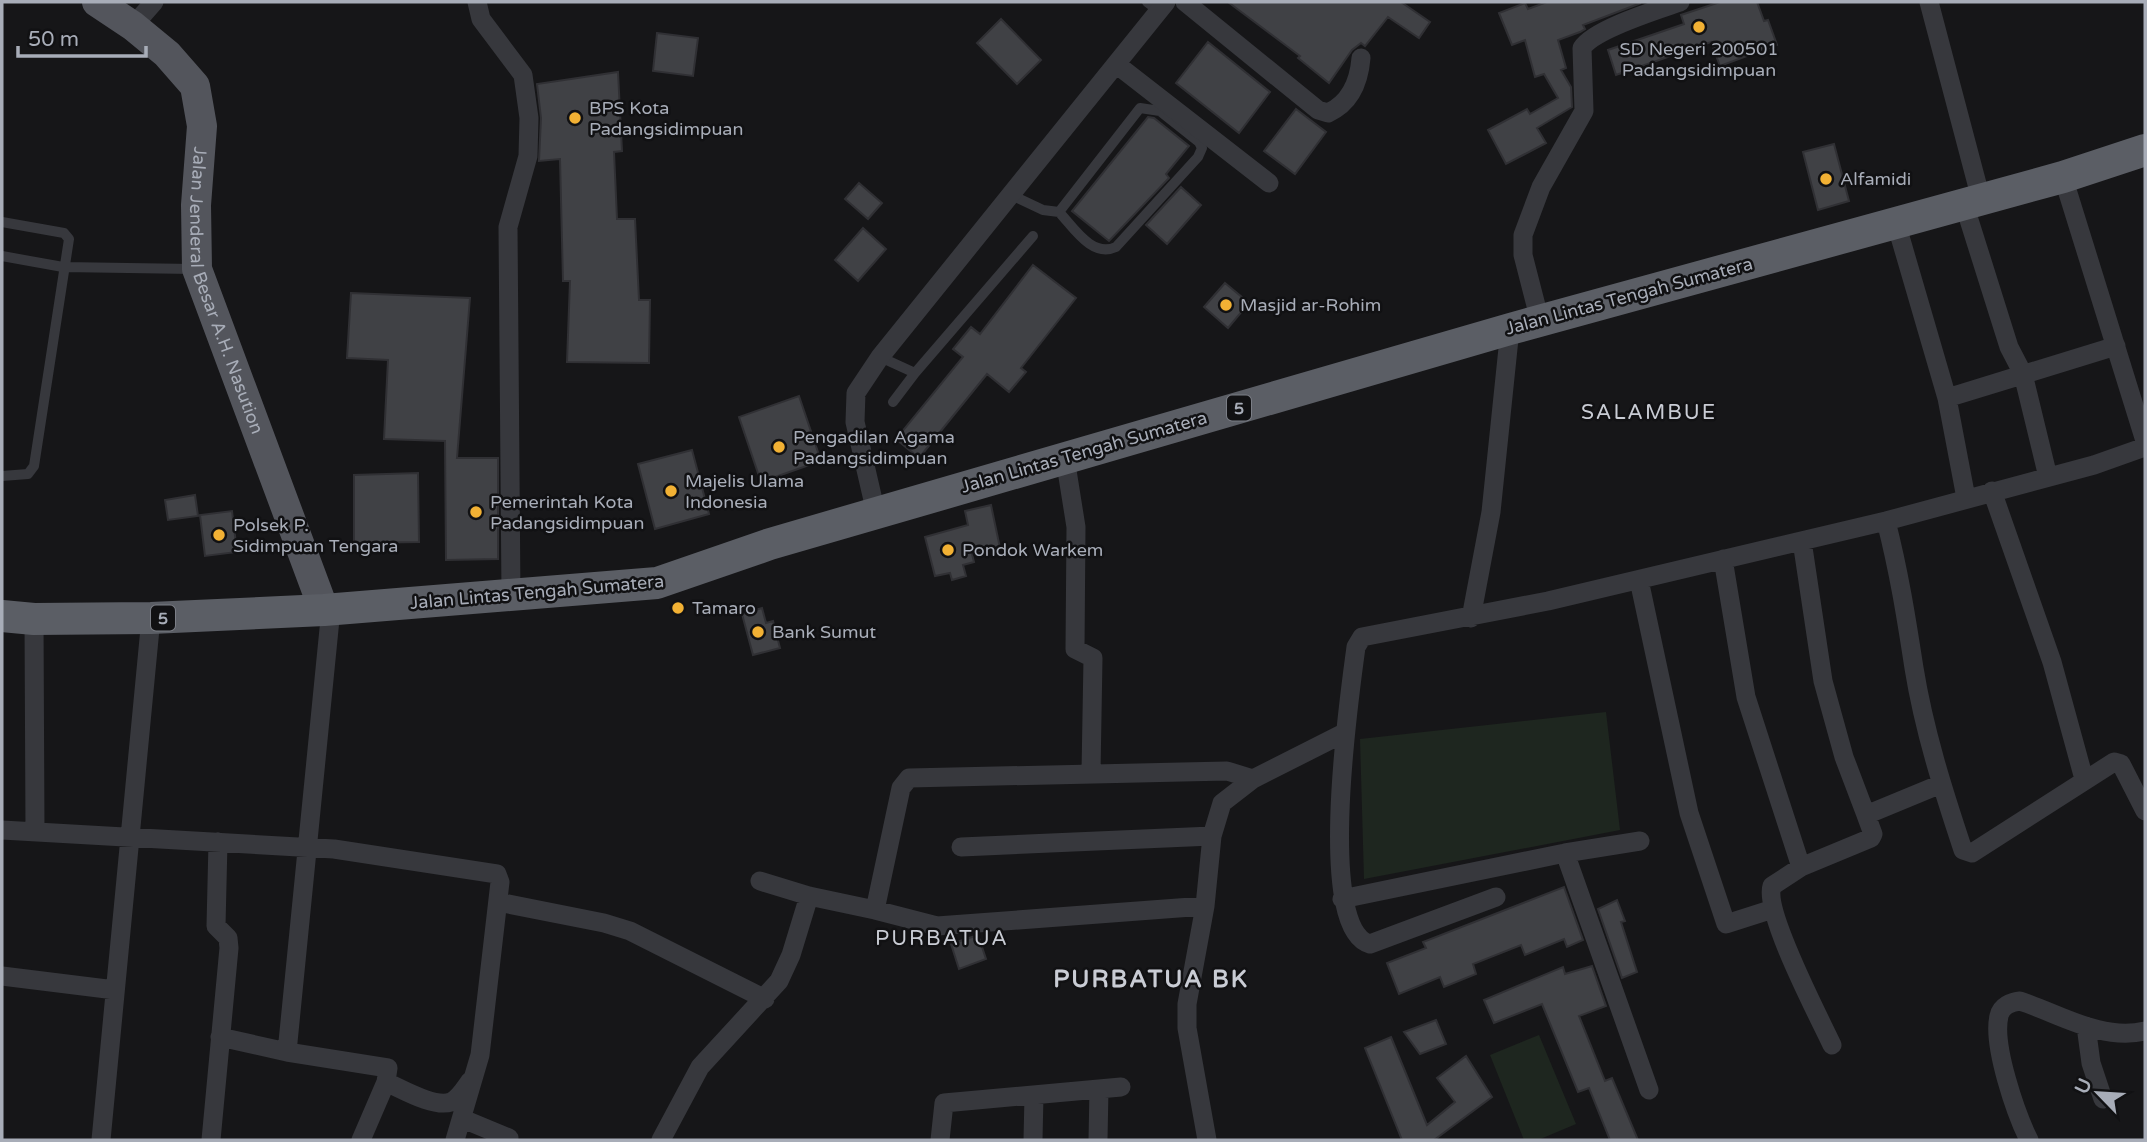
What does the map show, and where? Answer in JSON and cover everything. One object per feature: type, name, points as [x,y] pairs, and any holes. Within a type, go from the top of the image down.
[{"type":"highway","name":"Jalan Lintas Tengah Sumatera","points":[[2,616],[34,619],[151,618],[327,610],[657,583],[769,544],[1510,329],[2063,177],[2145,150]]},
{"type":"main road","name":"Jalan Jenderal Besar A.H. Nasution","points":[[97,2],[134,26],[167,54],[195,86],[202,126],[195,205],[197,269],[327,610]]},
{"type":"street","points":[[134,26],[154,2]]},
{"type":"street","points":[[477,2],[481,19],[523,75],[529,118],[527,156],[508,227],[510,596]]},
{"type":"street","points":[[1185,2],[1318,110],[1328,113],[1340,108],[1359,76],[1361,58]]},
{"type":"street","points":[[1929,2],[1972,201],[2010,347],[2023,374],[2048,477]]},
{"type":"street","points":[[1540,321],[1524,255],[1523,235],[1541,187],[1584,111],[1580,52],[1585,43],[1668,4]]},
{"type":"street","points":[[876,513],[855,422],[856,393],[880,358],[1116,64],[1157,5]]},
{"type":"street","points":[[1116,64],[1269,183]]},
{"type":"street","points":[[2063,177],[2145,441]]},
{"type":"street","points":[[1896,223],[1947,398],[1966,498]]},
{"type":"street","points":[[1471,618],[1491,512],[1510,329]]},
{"type":"street","points":[[1947,398],[2116,346]]},
{"type":"street","points":[[1496,897],[1370,944],[1361,938],[1342,898],[1339,859],[1344,733],[1356,647],[1362,637],[1471,618],[1886,521],[2094,466],[2145,447]]},
{"type":"street","points":[[1065,458],[1076,527],[1075,649],[1093,658],[1091,773]]},
{"type":"street","points":[[1992,491],[2052,662],[2084,779]]},
{"type":"street","points":[[1886,521],[1907,610],[1914,669],[1941,784],[1963,850],[1967,853],[2114,762],[2121,764],[2145,811]]},
{"type":"street","points":[[1802,541],[1822,681],[1844,757],[1872,834],[1871,838],[1801,867],[1772,886],[1773,909],[1832,1045]]},
{"type":"street","points":[[1723,559],[1746,697],[1801,867]]},
{"type":"street","points":[[1639,579],[1689,813],[1726,924],[1773,909]]},
{"type":"street","points":[[287,1052],[309,847],[327,610]]},
{"type":"street","points":[[101,1140],[151,618]]},
{"type":"street","points":[[34,619],[35,832]]},
{"type":"street","points":[[1208,1140],[1187,1028],[1187,1004],[1205,906],[1212,836],[1222,803],[1253,779],[1344,733]]},
{"type":"street","points":[[876,910],[901,788],[909,778],[1227,771],[1253,779]]},
{"type":"street","points":[[1866,815],[1941,784]]},
{"type":"street","points":[[2,830],[309,847],[493,873],[500,879],[498,902],[475,1075],[455,1140]]},
{"type":"street","points":[[961,847],[1212,836]]},
{"type":"street","points":[[1342,898],[1565,853],[1640,841]]},
{"type":"street","points":[[211,1140],[229,943],[228,936],[216,926],[218,842]]},
{"type":"street","points":[[1565,853],[1649,1090]]},
{"type":"street","points":[[760,881],[809,896],[937,926],[1205,906]]},
{"type":"street","points":[[661,1140],[700,1067],[779,981],[791,956],[809,896]]},
{"type":"street","points":[[498,902],[604,923],[629,931],[765,999]]},
{"type":"street","points":[[2,976],[115,990]]},
{"type":"street","points":[[2029,1140],[2010,1092],[1999,1016],[2004,1007],[2020,1001],[2086,1026],[2108,1031],[2145,1031]]},
{"type":"street","points":[[2086,1026],[2091,1063],[2103,1098]]},
{"type":"street","points":[[220,1037],[287,1052],[386,1067],[386,1082],[361,1140]]},
{"type":"street","points":[[386,1082],[437,1102],[447,1103],[454,1100],[475,1075]]},
{"type":"street","points":[[940,1140],[944,1103],[1121,1087]]},
{"type":"street","points":[[1098,1140],[1099,1089]]},
{"type":"street","points":[[1033,1140],[1034,1095]]},
{"type":"street","points":[[463,1119],[509,1138]]},
{"type":"lane","points":[[1011,195],[1043,210],[1059,212],[1090,245],[1101,250],[1116,247],[1198,157],[1202,148],[1199,142],[1160,111],[1140,108],[1059,212]]},
{"type":"lane","points":[[2,222],[66,235],[69,239],[34,466],[28,474],[2,476]]},
{"type":"lane","points":[[893,402],[1033,236]]},
{"type":"lane","points":[[2,256],[64,267],[197,269]]},
{"type":"lane","points":[[880,358],[915,373]]},
{"type":"shaded area","points":[[1606,712],[1620,830],[1364,879],[1360,739]]},
{"type":"shaded area","points":[[1539,1035],[1576,1124],[1538,1140],[1524,1140],[1490,1055]]},
{"type":"building","points":[[1228,2],[1401,2],[1430,22],[1419,38],[1388,17],[1365,46],[1361,43],[1352,50],[1329,83],[1298,58],[1300,56]]},
{"type":"building","points":[[1547,2],[1641,3],[1583,25],[1585,29],[1580,32],[1558,40],[1566,68],[1561,70],[1571,87],[1572,107],[1537,128],[1546,143],[1506,164],[1488,130],[1527,109],[1530,114],[1558,98],[1544,74],[1535,77],[1525,40],[1512,45],[1499,13],[1525,3],[1528,9]]},
{"type":"building","points":[[1720,2],[1757,2],[1764,21],[1768,20],[1777,45],[1720,66],[1711,42],[1616,75],[1608,50],[1684,24],[1681,15]]},
{"type":"building","points":[[1001,19],[1041,60],[1017,84],[977,43]]},
{"type":"building","points":[[657,33],[698,38],[693,76],[653,71]]},
{"type":"building","points":[[1208,42],[1270,92],[1239,133],[1176,83]]},
{"type":"building","points":[[618,72],[622,151],[614,152],[617,219],[635,219],[639,300],[650,300],[649,363],[567,362],[570,281],[563,281],[560,159],[539,161],[541,118],[537,84]]},
{"type":"building","points":[[1296,109],[1326,132],[1295,174],[1264,151]]},
{"type":"building","points":[[1148,117],[1154,118],[1189,146],[1166,174],[1169,178],[1109,241],[1072,211]]},
{"type":"building","points":[[1834,144],[1849,201],[1818,210],[1803,152]]},
{"type":"building","points":[[859,183],[882,203],[868,219],[845,199]]},
{"type":"building","points":[[1181,187],[1201,205],[1167,244],[1146,225]]},
{"type":"building","points":[[863,228],[886,249],[858,281],[835,260]]},
{"type":"building","points":[[1033,265],[1076,298],[1021,368],[1026,372],[1009,392],[987,374],[919,458],[896,439],[963,357],[953,349],[971,327],[980,334]]},
{"type":"building","name":"Masjid ar-Rohim","points":[[1225,283],[1249,303],[1228,328],[1204,307]]},
{"type":"building","points":[[351,293],[470,298],[457,458],[498,458],[498,559],[446,560],[445,441],[384,439],[388,360],[347,358]]},
{"type":"building","points":[[799,396],[821,461],[761,482],[739,417]]},
{"type":"building","points":[[692,450],[709,514],[655,529],[638,464]]},
{"type":"building","points":[[418,473],[419,542],[354,543],[354,475]]},
{"type":"building","points":[[195,495],[198,516],[168,520],[165,500]]},
{"type":"building","points":[[991,505],[1000,548],[972,554],[974,562],[963,565],[966,576],[952,580],[950,573],[935,576],[925,537],[968,525],[965,511]]},
{"type":"building","points":[[232,511],[237,552],[205,556],[200,515]]},
{"type":"building","points":[[762,608],[766,623],[773,621],[780,648],[753,655],[742,614]]},
{"type":"building","points":[[1564,887],[1583,940],[1567,947],[1564,939],[1525,955],[1521,945],[1473,964],[1476,974],[1444,987],[1440,977],[1399,994],[1387,963],[1426,948],[1423,942]]},
{"type":"building","points":[[1617,900],[1637,972],[1622,978],[1598,909]]},
{"type":"building","points":[[978,935],[986,959],[959,969],[951,944]]},
{"type":"building","points":[[1592,966],[1606,1006],[1579,1016],[1605,1081],[1612,1078],[1638,1140],[1610,1140],[1589,1088],[1578,1092],[1542,1004],[1494,1023],[1484,1000],[1563,967],[1565,974]]},
{"type":"building","points":[[1436,1020],[1446,1044],[1420,1054],[1404,1032]]},
{"type":"building","points":[[1391,1037],[1427,1125],[1455,1102],[1437,1078],[1466,1056],[1492,1097],[1434,1140],[1402,1140],[1365,1048]]},
{"type":"place","name":"SD Negeri 200501 Padangsidimpuan","points":[[1699,27]]},
{"type":"place","name":"BPS Kota Padangsidimpuan","points":[[575,118]]},
{"type":"place","name":"Alfamidi","points":[[1826,179]]},
{"type":"place","name":"Masjid ar-Rohim","points":[[1226,305]]},
{"type":"place","name":"Pengadilan Agama Padangsidimpuan","points":[[779,447]]},
{"type":"place","name":"Majelis Ulama Indonesia","points":[[671,491]]},
{"type":"place","name":"Pemerintah Kota Padangsidimpuan","points":[[476,512]]},
{"type":"place","name":"Polsek P. Sidimpuan Tengara","points":[[219,535]]},
{"type":"place","name":"Pondok Warkem","points":[[948,550]]},
{"type":"place","name":"Tamaro","points":[[678,608]]},
{"type":"place","name":"Bank Sumut","points":[[758,632]]},
{"type":"district","name":"SALAMBUE","points":[[1649,412]]},
{"type":"district","name":"PURBATUA","points":[[942,938]]},
{"type":"district","name":"PURBATUA BK","points":[[1151,979]]}]
